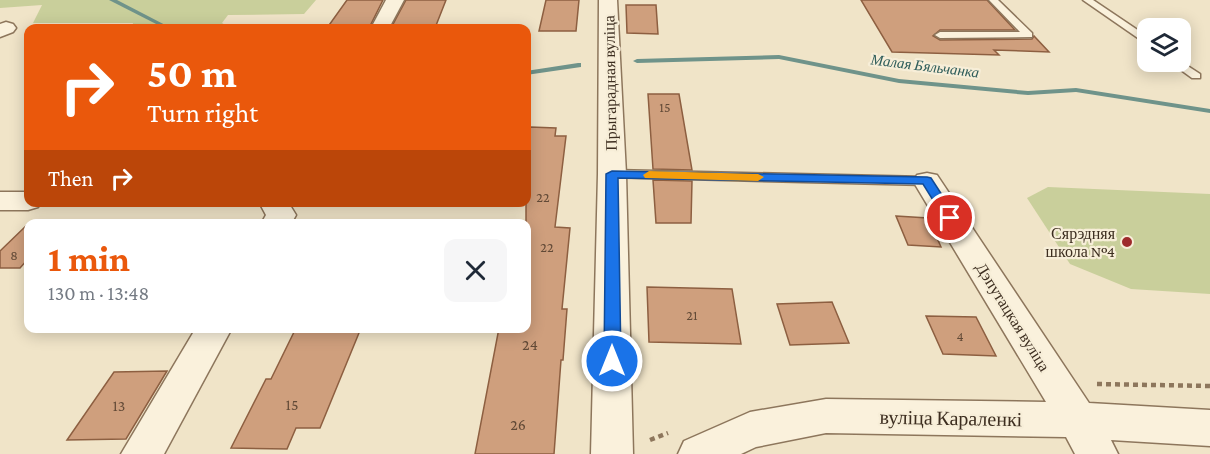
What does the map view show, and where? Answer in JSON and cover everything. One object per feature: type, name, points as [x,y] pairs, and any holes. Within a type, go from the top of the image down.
[{"type":"street","points":[[382,24],[395,0]]},
{"type":"street","name":"Прыгарадная вуліца","points":[[608,0],[612,174],[612,454]]},
{"type":"street","name":"Дэпутацкая вуліца","points":[[927,181],[1088,437]]},
{"type":"street","points":[[0,201],[24,201]]},
{"type":"street","points":[[142,454],[212,333]]},
{"type":"street","name":"вуліца Караленкі","points":[[699,454],[750,430],[826,416],[1088,437],[1210,428]]},
{"type":"lane","points":[[940,35],[1029,35],[993,0]]},
{"type":"lane","points":[[1087,0],[1137,34]]},
{"type":"lane","points":[[1190,72],[1196,76]]},
{"type":"lane","points":[[612,174],[927,181]]},
{"type":"green space","points":[[0,0],[316,0],[304,14],[228,15],[222,23],[224,24],[33,23],[42,5],[0,8]]},
{"type":"green space","points":[[1048,187],[1210,194],[1210,294],[1131,289],[1070,264],[1027,198]]},
{"type":"building","points":[[347,0],[383,0],[371,24],[330,24]]},
{"type":"building","points":[[406,0],[446,0],[437,24],[393,24]]},
{"type":"building","points":[[546,0],[579,0],[576,31],[539,31]]},
{"type":"building","points":[[861,0],[987,0],[1015,30],[940,30],[933,36],[940,40],[1032,39],[1034,36],[1049,52],[994,50],[999,55],[892,52]]},
{"type":"building","points":[[626,5],[656,5],[658,34],[627,33]]},
{"type":"building","points":[[648,94],[679,94],[692,170],[653,169]]},
{"type":"building","points":[[531,127],[556,128],[555,136],[566,136],[555,227],[570,228],[562,309],[567,309],[554,454],[475,454],[498,333],[531,333],[531,219],[526,219],[526,207],[531,207]]},
{"type":"building","points":[[653,180],[692,181],[691,223],[656,223]]},
{"type":"building","points":[[896,216],[928,218],[941,247],[908,245]]},
{"type":"building","points":[[24,228],[24,264],[20,268],[0,268],[0,251]]},
{"type":"building","points":[[647,287],[732,289],[741,344],[649,342]]},
{"type":"building","points":[[832,302],[849,343],[790,345],[777,304]]},
{"type":"building","points":[[926,316],[976,317],[996,356],[943,354]]},
{"type":"building","points":[[294,333],[359,333],[320,428],[296,428],[287,449],[231,448],[266,379],[271,379]]},
{"type":"building","points":[[167,371],[126,439],[67,440],[114,372]]},
{"type":"waterway","name":"Малая Бяльчанка","points":[[112,0],[160,24]]},
{"type":"waterway","name":"Малая Бяльчанка","points":[[637,61],[779,57],[899,81],[1028,93],[1076,90],[1210,111]]},
{"type":"waterway","name":"Малая Бяльчанка","points":[[531,72],[578,65]]},
{"type":"slow traffic","points":[[649,175],[758,177]]},
{"type":"place","name":"Сярэдняя школа №4","points":[[1127,242]]},
{"type":"route","points":[[612,361],[612,174],[927,181],[950,218]]}]
